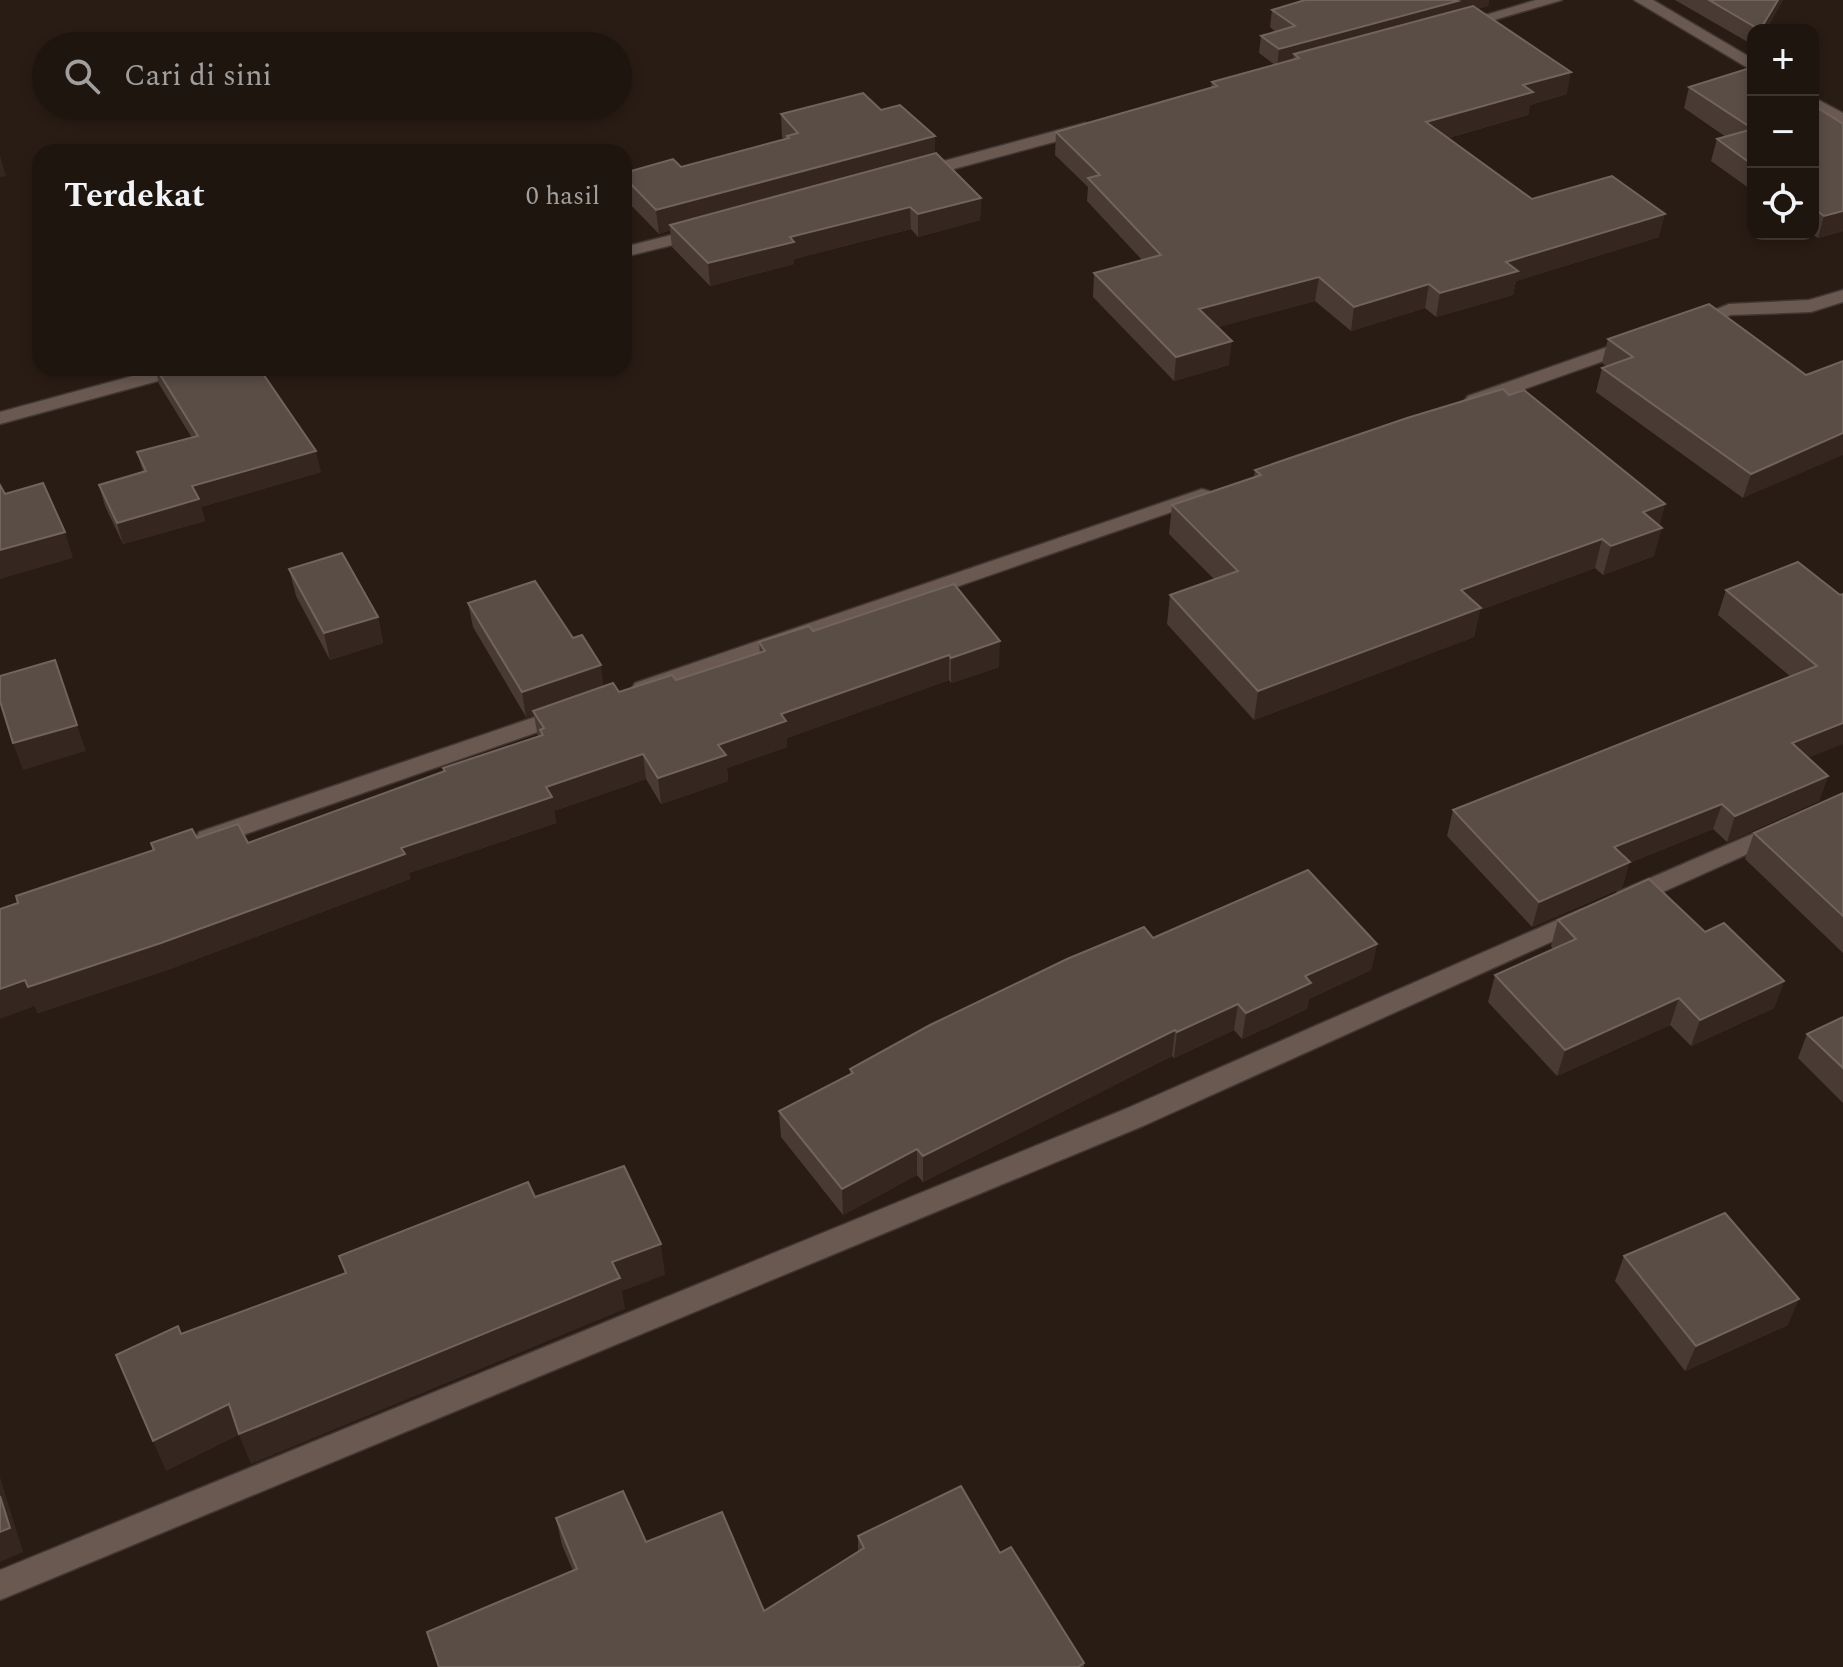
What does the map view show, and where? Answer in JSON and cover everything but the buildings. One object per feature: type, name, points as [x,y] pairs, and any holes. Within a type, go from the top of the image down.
[{"type":"street","points":[[1447,29],[1554,0]]},
{"type":"street","points":[[1642,0],[1747,62]]},
{"type":"street","points":[[1819,106],[1843,120]]},
{"type":"street","points":[[898,179],[1096,125]]},
{"type":"street","points":[[632,250],[715,229]]},
{"type":"street","points":[[1460,405],[1729,310],[1811,306],[1843,296]]},
{"type":"street","points":[[0,418],[155,376]]},
{"type":"street","points":[[618,696],[1221,489]]},
{"type":"street","points":[[181,847],[588,707]]},
{"type":"street","points":[[0,1585],[1133,1118],[1800,821]]}]
